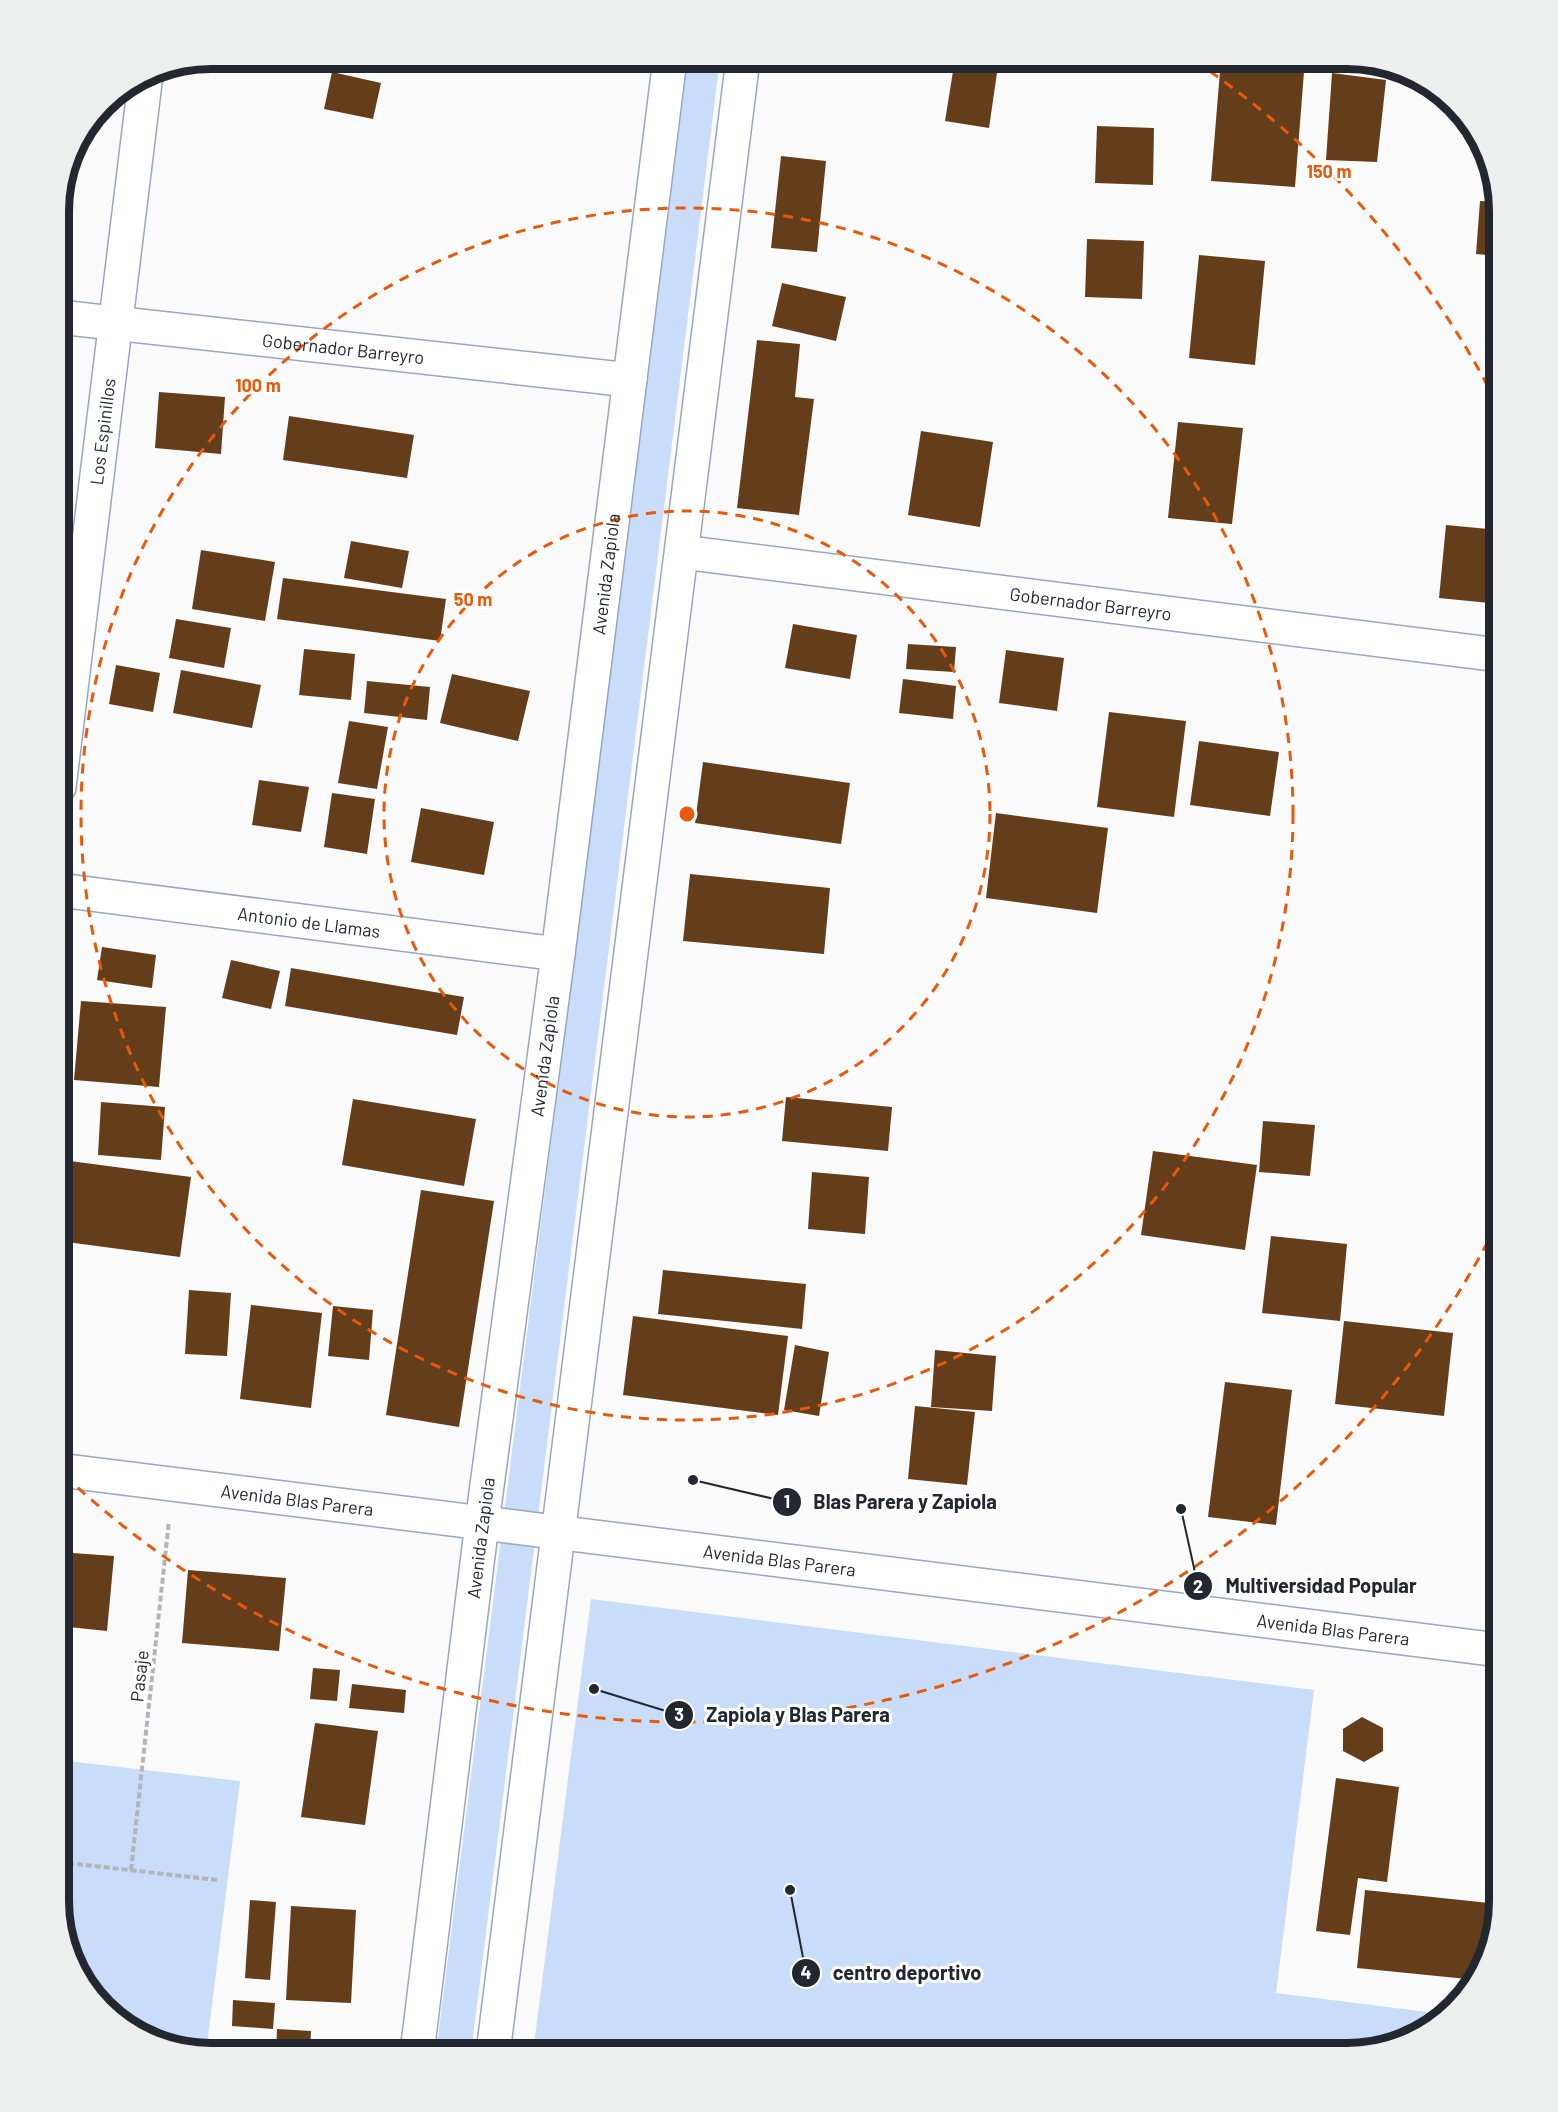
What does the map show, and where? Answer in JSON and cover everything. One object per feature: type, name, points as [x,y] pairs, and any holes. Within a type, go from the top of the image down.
[{"type":"main road","name":"Avenida Zapiola","points":[[418,2043],[482,1523],[558,954],[669,69]]},
{"type":"main road","points":[[494,2043],[742,69]]},
{"type":"main road","name":"Los Espinillos","points":[[69,706],[145,86]]},
{"type":"main road","name":"Gobernador Barreyro","points":[[69,318],[630,380]]},
{"type":"main road","name":"Gobernador Barreyro","points":[[682,552],[1489,654]]},
{"type":"main road","name":"Antonio de Llamas","points":[[69,891],[558,954]]},
{"type":"main road","name":"Avenida Blas Parera","points":[[69,1471],[1489,1649]]},
{"type":"path","name":"Pasaje","points":[[131,1870],[173,1484]]},
{"type":"path","points":[[69,1863],[217,1880]]},
{"type":"shaded area","points":[[687,69],[719,69],[472,2043],[437,2043]]},
{"type":"shaded area","points":[[591,1599],[1314,1690],[1276,1993],[1434,2013],[1418,2024],[1384,2038],[1347,2043],[534,2043]]},
{"type":"shaded area","points":[[69,1761],[240,1781],[207,2043],[174,2038],[140,2024],[125,2014],[98,1987],[80,1955],[70,1920]]},
{"type":"building","points":[[953,69],[998,69],[989,128],[945,121]]},
{"type":"building","points":[[1220,69],[1304,69],[1295,187],[1211,181]]},
{"type":"building","points":[[332,72],[381,83],[373,119],[324,109]]},
{"type":"building","points":[[1332,73],[1386,80],[1377,162],[1326,160]]},
{"type":"building","points":[[1097,126],[1154,128],[1153,185],[1095,183]]},
{"type":"building","points":[[781,156],[826,161],[817,252],[771,248]]},
{"type":"building","points":[[1480,201],[1488,202],[1489,255],[1476,254]]},
{"type":"building","points":[[1087,239],[1144,241],[1142,299],[1085,297]]},
{"type":"building","points":[[1199,255],[1265,261],[1255,365],[1189,358]]},
{"type":"building","points":[[782,283],[846,297],[836,341],[772,326]]},
{"type":"building","points":[[757,340],[800,344],[795,397],[814,399],[799,515],[737,508]]},
{"type":"building","points":[[159,392],[225,397],[221,454],[155,448]]},
{"type":"building","points":[[289,416],[414,435],[407,478],[283,460]]},
{"type":"building","points":[[1178,422],[1243,428],[1232,524],[1168,518]]},
{"type":"building","points":[[921,431],[993,442],[980,527],[908,515]]},
{"type":"building","points":[[1446,525],[1489,529],[1489,603],[1439,598]]},
{"type":"building","points":[[351,541],[409,551],[402,588],[344,578]]},
{"type":"building","points":[[201,550],[275,562],[265,621],[192,609]]},
{"type":"building","points":[[283,578],[446,599],[440,641],[277,619]]},
{"type":"building","points":[[176,619],[231,628],[224,668],[169,658]]},
{"type":"building","points":[[793,624],[857,635],[850,679],[785,668]]},
{"type":"building","points":[[908,644],[956,647],[954,672],[906,669]]},
{"type":"building","points":[[304,649],[355,654],[351,700],[299,695]]},
{"type":"building","points":[[1006,650],[1064,658],[1057,711],[999,703]]},
{"type":"building","points":[[116,665],[160,673],[153,712],[109,704]]},
{"type":"building","points":[[181,670],[261,685],[252,728],[173,713]]},
{"type":"building","points":[[452,674],[530,691],[518,741],[440,723]]},
{"type":"building","points":[[903,679],[956,686],[953,719],[899,713]]},
{"type":"building","points":[[367,681],[430,687],[427,720],[364,713]]},
{"type":"building","points":[[1109,712],[1186,721],[1174,817],[1097,807]]},
{"type":"building","points":[[349,721],[388,727],[377,789],[338,783]]},
{"type":"building","points":[[1199,741],[1279,752],[1270,816],[1190,805]]},
{"type":"building","points":[[703,762],[850,783],[841,844],[695,823]]},
{"type":"building","points":[[259,780],[309,787],[301,832],[252,825]]},
{"type":"building","points":[[332,793],[375,799],[367,854],[324,847]]},
{"type":"building","points":[[421,808],[494,822],[484,875],[411,862]]},
{"type":"building","points":[[996,813],[1108,828],[1097,913],[986,898]]},
{"type":"building","points":[[690,874],[830,888],[824,954],[683,941]]},
{"type":"building","points":[[102,947],[156,955],[152,988],[97,980]]},
{"type":"building","points":[[231,960],[280,971],[271,1009],[222,998]]},
{"type":"building","points":[[291,968],[464,997],[457,1035],[285,1006]]},
{"type":"building","points":[[81,1001],[166,1007],[159,1087],[74,1080]]},
{"type":"building","points":[[786,1097],[892,1107],[888,1151],[782,1141]]},
{"type":"building","points":[[353,1099],[476,1119],[464,1186],[342,1165]]},
{"type":"building","points":[[101,1102],[165,1107],[161,1160],[98,1155]]},
{"type":"building","points":[[1263,1121],[1315,1125],[1310,1176],[1259,1172]]},
{"type":"building","points":[[1153,1151],[1257,1165],[1245,1250],[1141,1235]]},
{"type":"building","points":[[70,1161],[191,1177],[180,1257],[69,1242]]},
{"type":"building","points":[[812,1172],[869,1177],[865,1234],[808,1229]]},
{"type":"building","points":[[421,1190],[494,1201],[459,1427],[386,1415]]},
{"type":"building","points":[[1271,1236],[1347,1244],[1340,1321],[1262,1313]]},
{"type":"building","points":[[69,1261],[72,1261],[69,1288]]},
{"type":"building","points":[[663,1270],[806,1284],[802,1329],[658,1314]]},
{"type":"building","points":[[189,1290],[231,1293],[227,1356],[185,1354]]},
{"type":"building","points":[[251,1305],[322,1313],[311,1408],[240,1399]]},
{"type":"building","points":[[333,1306],[373,1310],[369,1360],[328,1356]]},
{"type":"building","points":[[633,1316],[788,1336],[778,1415],[623,1395]]},
{"type":"building","points":[[1344,1321],[1453,1333],[1444,1416],[1335,1404]]},
{"type":"building","points":[[795,1345],[829,1352],[819,1416],[784,1410]]},
{"type":"building","points":[[935,1350],[996,1356],[992,1411],[931,1407]]},
{"type":"building","points":[[1225,1382],[1292,1390],[1276,1525],[1208,1517]]},
{"type":"building","points":[[915,1406],[975,1412],[967,1485],[908,1479]]},
{"type":"building","points":[[69,1553],[114,1556],[107,1631],[69,1627]]},
{"type":"building","points":[[188,1570],[286,1578],[279,1651],[182,1643]]},
{"type":"building","points":[[313,1668],[340,1670],[337,1701],[310,1699]]},
{"type":"building","points":[[352,1684],[406,1690],[404,1713],[349,1708]]},
{"type":"building","points":[[1362,1717],[1383,1728],[1383,1751],[1364,1762],[1343,1751],[1343,1729]]},
{"type":"building","points":[[315,1723],[378,1731],[365,1825],[301,1817]]},
{"type":"building","points":[[1336,1778],[1399,1787],[1387,1882],[1358,1878],[1350,1935],[1316,1931]]},
{"type":"building","points":[[1365,1890],[1489,1903],[1484,1938],[1465,1979],[1357,1968]]},
{"type":"building","points":[[250,1900],[276,1902],[270,1980],[245,1978]]},
{"type":"building","points":[[291,1906],[356,1910],[351,2003],[286,2000]]},
{"type":"building","points":[[233,2000],[275,2003],[273,2029],[232,2026]]},
{"type":"building","points":[[277,2029],[311,2031],[310,2043],[276,2043]]},
{"type":"place","name":"Blas Parera y Zapiola","points":[[693,1480]]},
{"type":"place","name":"Multiversidad Popular","points":[[1181,1509]]},
{"type":"place","name":"Zapiola y Blas Parera","points":[[594,1689]]},
{"type":"place","name":"centro deportivo","points":[[790,1890]]}]
